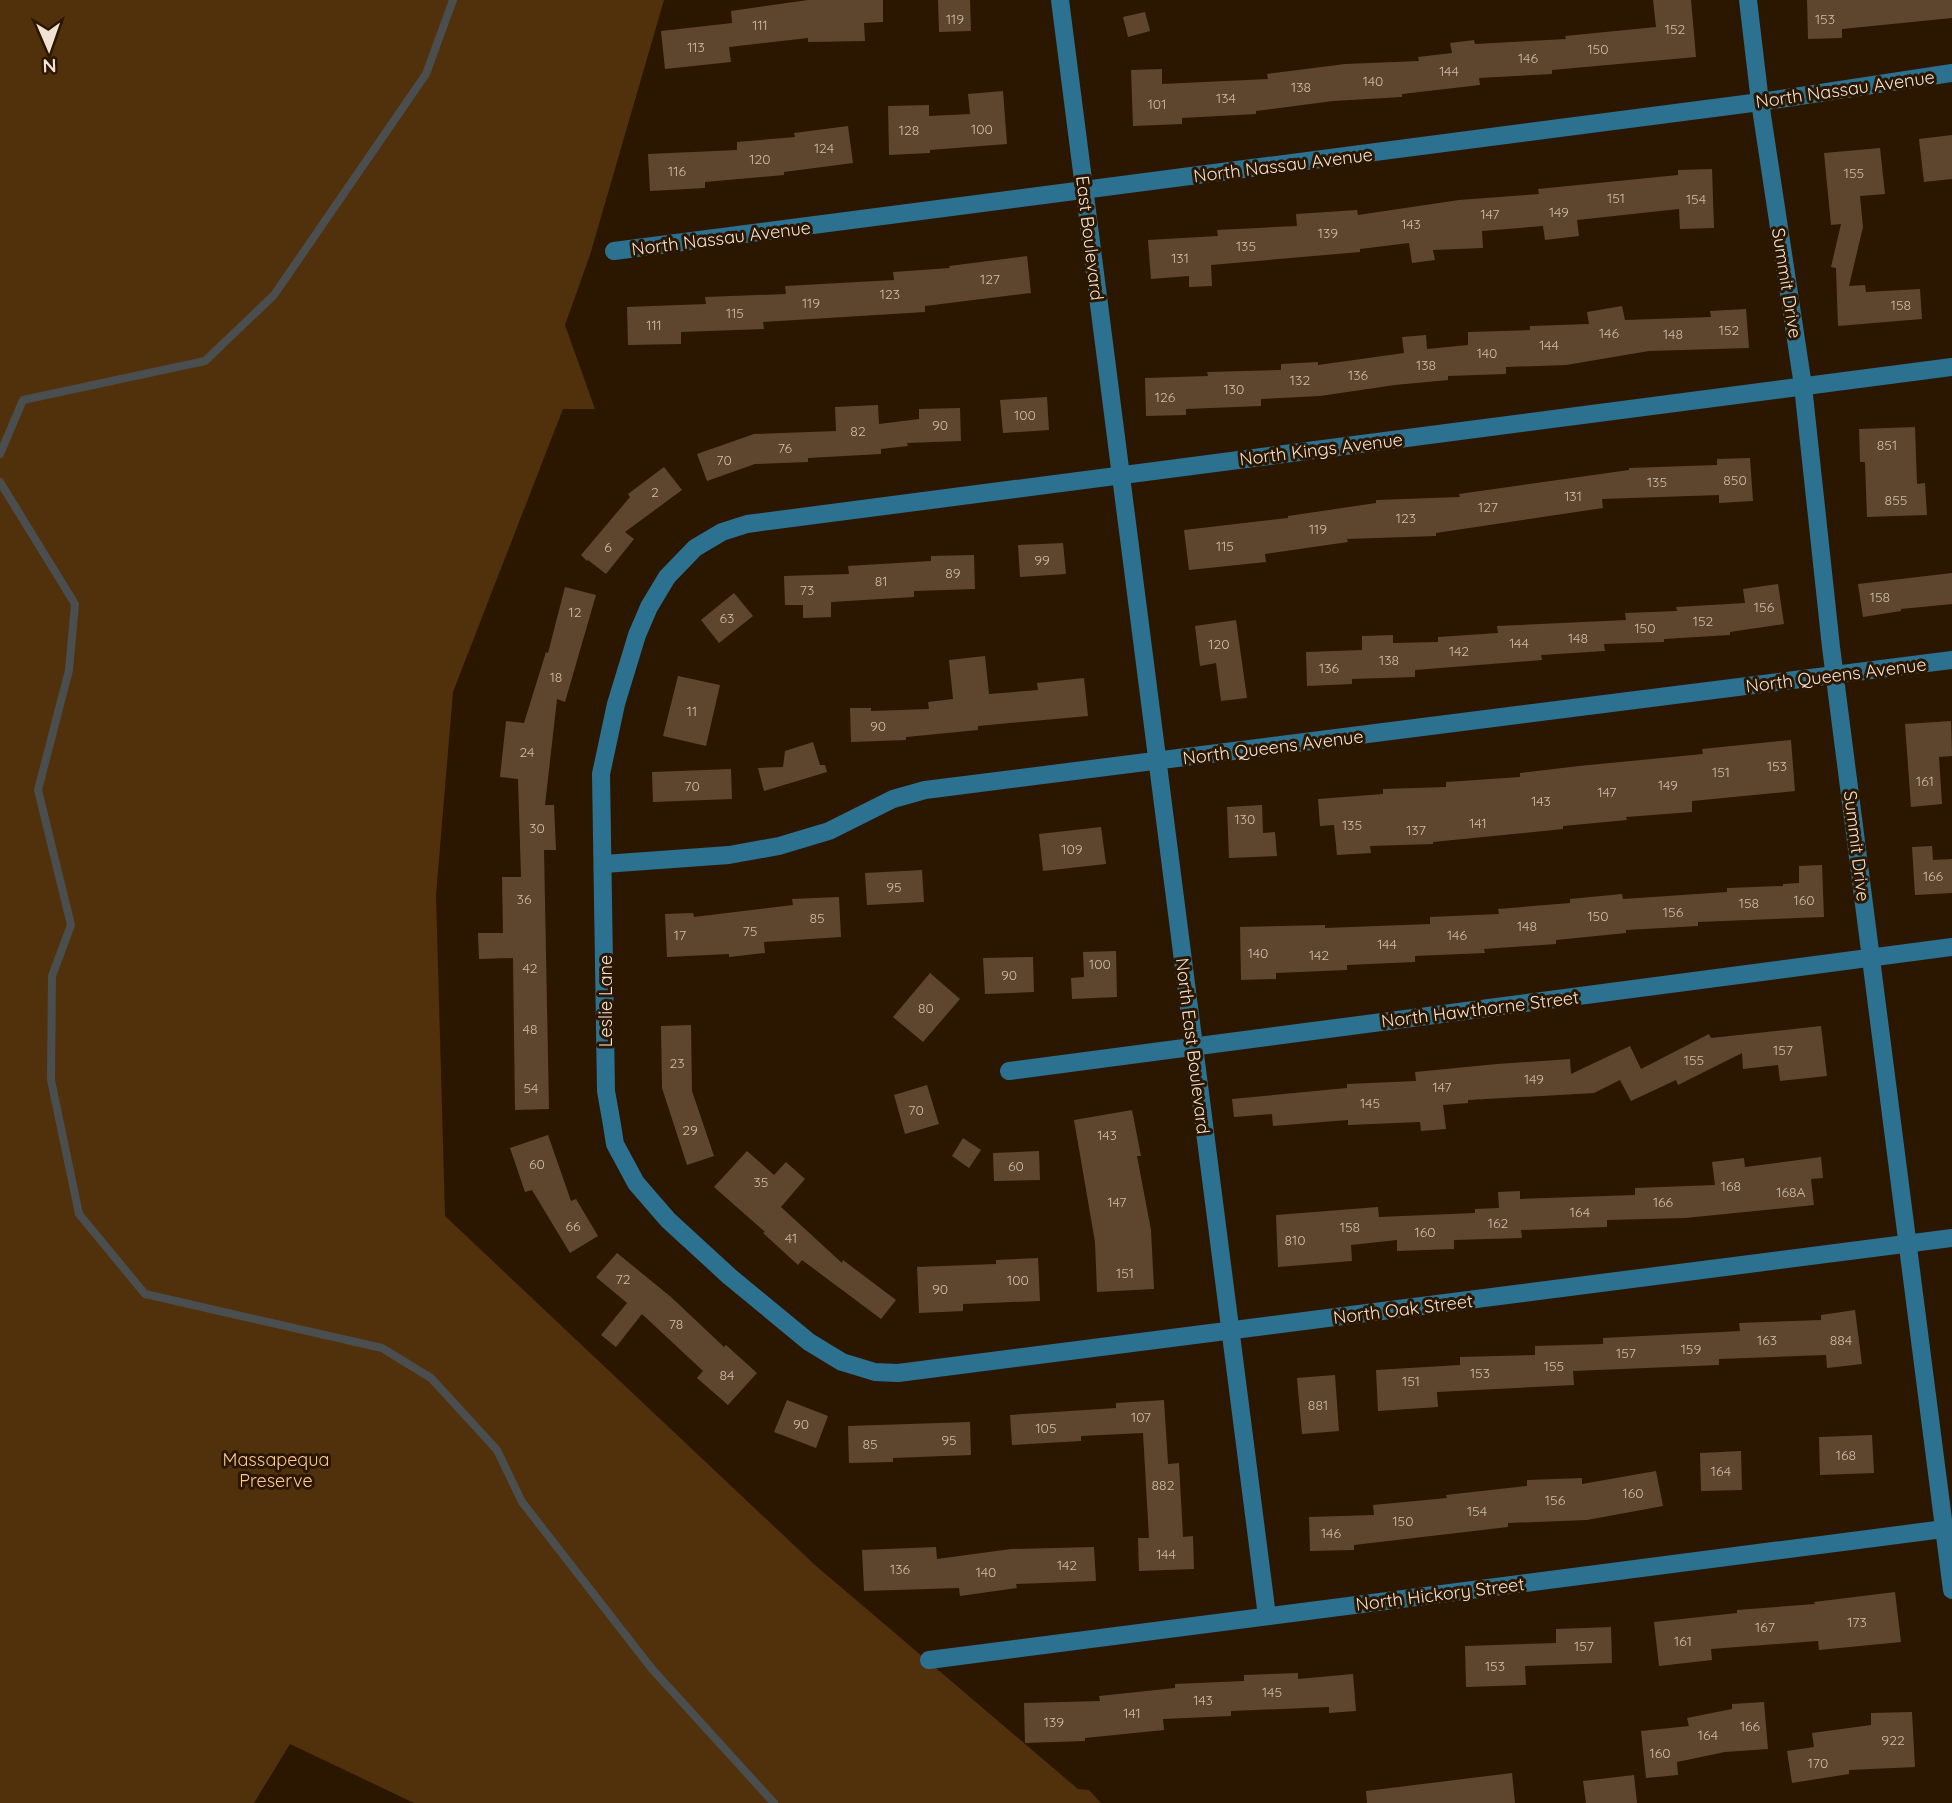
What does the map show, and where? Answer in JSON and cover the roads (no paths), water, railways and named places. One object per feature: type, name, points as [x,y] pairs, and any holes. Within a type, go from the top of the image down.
[{"type":"street","name":"East Boulevard","points":[[1060,0],[1120,475]]},
{"type":"street","name":"Summit Drive","points":[[1748,0],[1760,102],[1803,386],[1835,676],[1908,1244],[1948,1529],[1952,1590]]},
{"type":"street","name":"North Nassau Avenue","points":[[614,251],[1760,102],[1952,73]]},
{"type":"street","name":"North Kings Avenue","points":[[695,548],[722,532],[747,524],[1952,368]]},
{"type":"street","name":"North East Boulevard","points":[[1120,475],[1267,1616]]},
{"type":"street","name":"Leslie Lane","points":[[695,548],[667,577],[649,607],[616,704],[601,774],[606,1091],[615,1143],[636,1183],[668,1220],[729,1276],[810,1342],[842,1362],[855,1366]]},
{"type":"street","name":"North Queens Avenue","points":[[604,864],[729,855],[779,846],[829,831],[893,799],[925,790],[1952,660]]},
{"type":"street","name":"North Hawthorne Street","points":[[1009,1071],[1952,947]]},
{"type":"street","name":"North Oak Street","points":[[855,1366],[875,1372],[898,1373],[1952,1238]]},
{"type":"street","name":"North Hickory Street","points":[[929,1660],[1948,1529]]},
{"type":"waterway","points":[[0,454],[23,400],[205,361],[274,295],[426,74],[453,0]]},
{"type":"waterway","points":[[0,482],[75,604],[69,670],[38,790],[71,925],[52,976],[51,1080],[79,1214],[145,1294],[382,1348],[431,1378],[497,1450],[522,1502],[652,1669],[774,1803]]},
{"type":"park label","name":"Massapequa Preserve","points":[[276,1469]]}]
